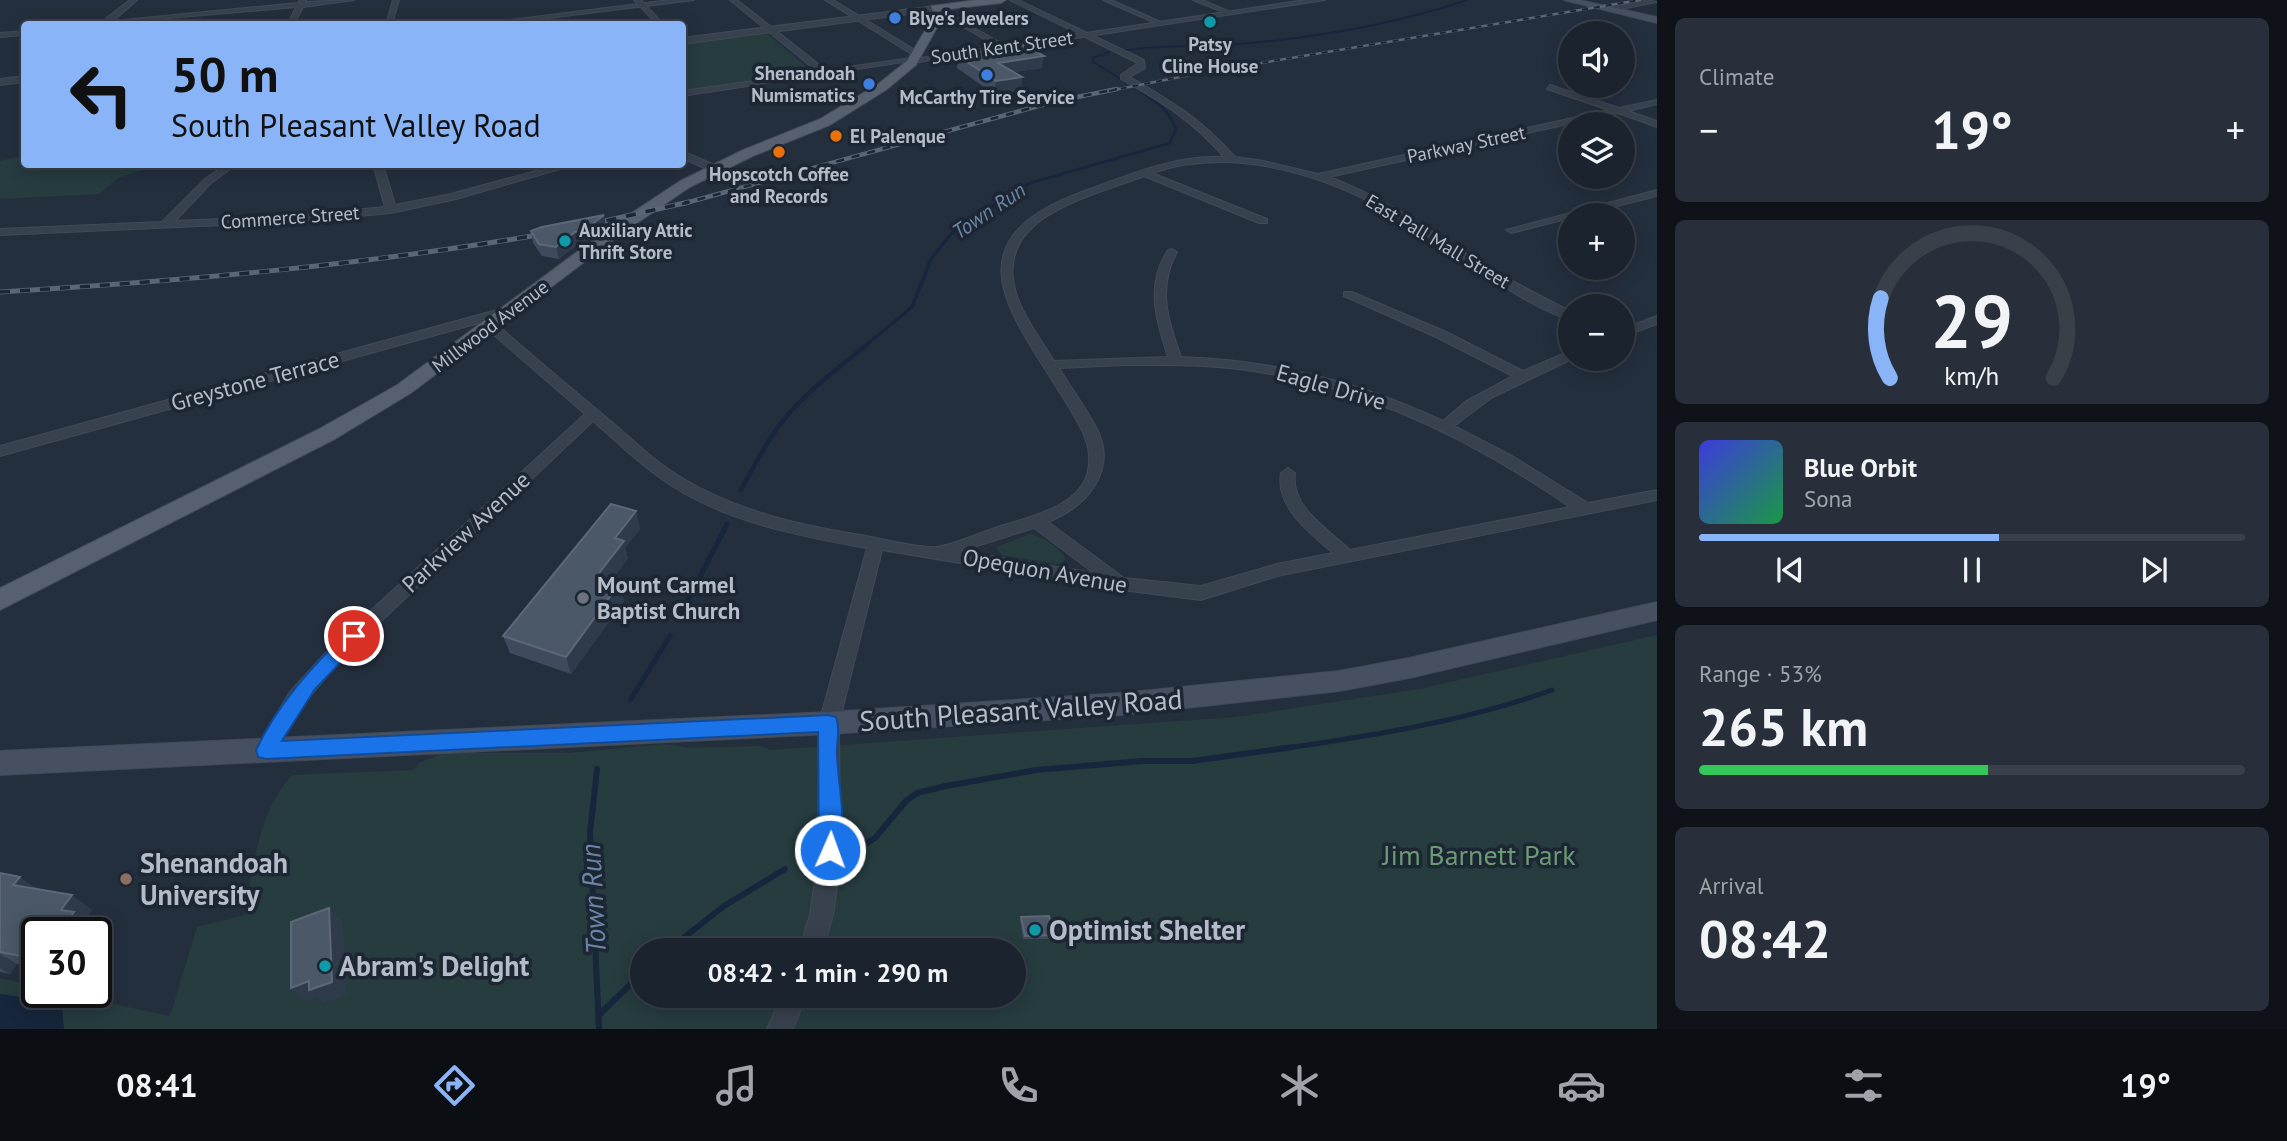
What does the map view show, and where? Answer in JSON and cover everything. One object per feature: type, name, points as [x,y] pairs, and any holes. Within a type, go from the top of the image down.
[{"type":"main road","points":[[920,0],[935,8],[1001,0]]},
{"type":"main road","points":[[1567,0],[1657,20]]},
{"type":"main road","name":"Millwood Avenue","points":[[0,600],[364,414],[429,372],[653,204],[713,168],[843,112],[882,87],[914,57],[939,15],[935,8]]},
{"type":"main road","name":"South Pleasant Valley Road","points":[[0,763],[829,723],[1122,704],[1339,681],[1409,668],[1657,611]]},
{"type":"street","points":[[107,21],[134,0]]},
{"type":"street","points":[[136,21],[302,2],[351,0]]},
{"type":"street","points":[[390,21],[396,0]]},
{"type":"street","points":[[500,21],[553,12],[690,0]]},
{"type":"street","points":[[733,0],[824,73]]},
{"type":"street","points":[[828,0],[914,57]]},
{"type":"street","points":[[1013,0],[1141,62],[1142,66],[1124,76],[1125,79],[1181,110],[1210,135],[1233,161]]},
{"type":"street","points":[[1105,0],[1160,23]]},
{"type":"street","points":[[1196,0],[1230,13]]},
{"type":"street","points":[[1288,0],[1298,3]]},
{"type":"street","name":"South Kent Street","points":[[686,93],[914,57],[1004,47],[1321,0]]},
{"type":"street","points":[[1587,4],[1631,0]]},
{"type":"street","points":[[1611,9],[1655,0]]},
{"type":"street","points":[[292,21],[302,2]]},
{"type":"street","points":[[640,3],[657,21]]},
{"type":"street","points":[[202,15],[209,4]]},
{"type":"street","points":[[686,40],[935,8],[1004,47]]},
{"type":"street","points":[[553,12],[560,21]]},
{"type":"street","points":[[0,35],[21,33]]},
{"type":"street","points":[[0,82],[21,79]]},
{"type":"street","points":[[1550,88],[1657,124]]},
{"type":"street","name":"Parkway Street","points":[[1317,177],[1657,102]]},
{"type":"street","points":[[686,156],[713,168]]},
{"type":"street","name":"East Pall Mall Street","points":[[938,552],[1037,522],[1074,501],[1086,489],[1097,467],[1097,452],[1091,431],[1009,293],[1004,267],[1009,248],[1022,230],[1046,212],[1144,173],[1186,161],[1233,161],[1317,177],[1386,206],[1508,284],[1558,310]]},
{"type":"street","points":[[165,225],[208,181],[227,168]]},
{"type":"street","points":[[379,168],[391,210]]},
{"type":"street","name":"Commerce Street","points":[[0,232],[292,219],[391,210],[441,200],[559,168]]},
{"type":"street","points":[[1144,173],[1263,221]]},
{"type":"street","points":[[1617,203],[1657,193]]},
{"type":"street","points":[[1511,230],[1558,218]]},
{"type":"street","points":[[1172,252],[1164,262],[1158,289],[1176,361]]},
{"type":"street","points":[[1348,294],[1440,334],[1524,376]]},
{"type":"street","name":"Greystone Terrace","points":[[0,451],[511,310]]},
{"type":"street","points":[[1635,328],[1657,320]]},
{"type":"street","name":"Opequon Avenue","points":[[491,326],[660,471],[713,501],[774,524],[1122,584],[1185,593],[1210,592],[1277,570],[1346,555],[1657,495]]},
{"type":"street","points":[[1445,427],[1480,400],[1558,360]]},
{"type":"street","name":"Eagle Drive","points":[[1050,365],[1176,361],[1244,366],[1302,376],[1365,394],[1445,427],[1516,464],[1585,509]]},
{"type":"street","name":"Parkview Avenue","points":[[266,750],[296,699],[335,654],[592,415]]},
{"type":"street","points":[[1288,473],[1284,481],[1288,497],[1346,555]]},
{"type":"street","points":[[1037,522],[1122,584]]},
{"type":"street","points":[[814,938],[829,870],[831,830],[826,753],[829,723],[876,543]]},
{"type":"street","points":[[780,1029],[789,1008]]},
{"type":"green space","points":[[766,33],[813,72],[686,90],[686,44]]},
{"type":"green space","points":[[21,156],[21,168],[148,168],[116,179],[99,194],[0,199],[0,161]]},
{"type":"green space","points":[[1030,534],[1054,546],[1065,558],[1063,563],[1002,555],[996,547]]},
{"type":"green space","name":"Jim Barnett Park","points":[[1657,635],[1657,1029],[0,1029],[0,978],[21,983],[21,1008],[112,1008],[112,1004],[170,1016],[197,927],[245,915],[254,859],[264,823],[271,806],[292,775],[413,770],[421,762],[444,753],[569,753],[664,744],[691,748],[760,746],[771,750],[1236,717],[1419,689]]},
{"type":"water","points":[[0,994],[21,997],[21,1008],[62,1008],[64,1029],[0,1029]]},
{"type":"building","points":[[1022,44],[1044,56],[998,63],[1022,77],[996,81],[958,56]]},
{"type":"building","points":[[604,215],[556,247],[539,244],[531,231],[542,227]]},
{"type":"building","name":"Mount Carmel Baptist Church","points":[[611,504],[636,511],[615,538],[624,541],[596,577],[619,584],[566,657],[503,636]]},
{"type":"building","points":[[0,873],[20,877],[13,885],[72,895],[61,910],[74,912],[70,917],[21,917],[21,956],[0,952]]},
{"type":"building","points":[[329,908],[332,982],[309,990],[309,981],[291,988],[291,922]]},
{"type":"building","name":"Optimist Shelter","points":[[1049,916],[1053,935],[1025,936],[1021,917]]},
{"type":"waterway","name":"Town Run","points":[[1120,51],[1226,45],[1318,35],[1408,17],[1467,0]]},
{"type":"waterway","name":"Town Run","points":[[1109,52],[1093,58],[1093,62],[1138,90]]},
{"type":"waterway","name":"Town Run","points":[[997,204],[1030,183],[1170,143],[1176,129],[1169,116],[1138,90]]},
{"type":"waterway","name":"Town Run","points":[[865,346],[912,307],[931,259],[951,234],[1000,202]]},
{"type":"waterway","name":"Town Run","points":[[741,490],[779,425],[815,388],[867,345]]},
{"type":"waterway","name":"Town Run","points":[[681,614],[727,524]]},
{"type":"waterway","name":"Town Run","points":[[631,699],[670,636]]},
{"type":"waterway","points":[[1292,747],[1452,719],[1552,690]]},
{"type":"waterway","points":[[858,848],[875,838],[906,801],[917,793],[946,786],[1036,770],[1142,761],[1192,761],[1292,747]]},
{"type":"waterway","points":[[1280,749],[1292,747]]},
{"type":"waterway","name":"Town Run","points":[[597,769],[590,833],[599,1029]]},
{"type":"waterway","points":[[683,938],[724,906],[785,869]]},
{"type":"waterway","points":[[600,1014],[630,985]]},
{"type":"railway","points":[[1109,91],[1195,74],[1640,0]]},
{"type":"railway","points":[[682,204],[1053,102],[1117,89]]},
{"type":"railway","points":[[587,225],[689,202]]},
{"type":"railway","points":[[0,292],[138,283],[344,263],[549,233]]},
{"type":"place","name":"Blye's Jewelers","points":[[895,18]]},
{"type":"place","name":"Patsy Cline House","points":[[1210,22]]},
{"type":"place","name":"McCarthy Tire Service","points":[[987,75]]},
{"type":"place","name":"Shenandoah Numismatics","points":[[869,84]]},
{"type":"place","name":"El Palenque","points":[[836,136]]},
{"type":"place","name":"Hopscotch Coffee and Records","points":[[779,152]]},
{"type":"place","name":"Auxiliary Attic Thrift Store","points":[[565,241]]},
{"type":"place","name":"Mount Carmel Baptist Church","points":[[583,598]]},
{"type":"place","name":"Shenandoah University","points":[[126,879]]},
{"type":"place","name":"Optimist Shelter","points":[[1035,930]]},
{"type":"place","name":"Abram's Delight","points":[[325,966]]},
{"type":"route","points":[[354,636],[308,683],[266,750],[829,723],[826,753],[831,804],[830,850]]}]
